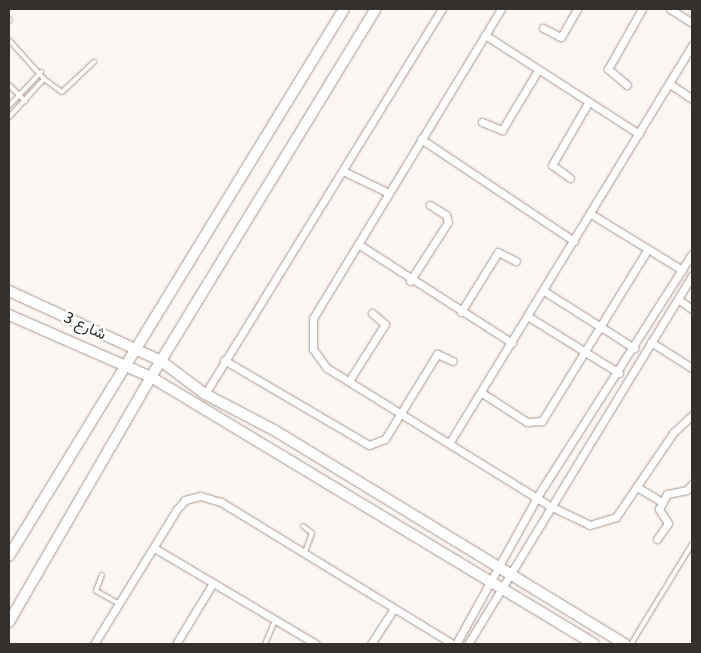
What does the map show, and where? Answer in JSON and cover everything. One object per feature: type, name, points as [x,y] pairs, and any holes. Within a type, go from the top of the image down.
[{"type":"street","points":[[9,556],[133,349],[344,9]]},
{"type":"street","points":[[9,622],[151,377],[376,9]]},
{"type":"street","points":[[205,394],[224,360],[442,9]]},
{"type":"street","points":[[500,9],[313,318],[310,334],[321,363],[537,498],[581,523],[600,525],[616,517],[679,424],[692,416]]},
{"type":"street","points":[[543,28],[561,36],[577,9]]},
{"type":"street","points":[[627,85],[608,69],[642,9]]},
{"type":"street","points":[[670,9],[692,23]]},
{"type":"street","points":[[485,35],[537,72],[639,134]]},
{"type":"street","points":[[450,442],[529,317],[692,45]]},
{"type":"street","points":[[482,122],[502,130],[537,72]]},
{"type":"street","points":[[670,84],[692,99]]},
{"type":"street","points":[[570,178],[552,165],[588,103]]},
{"type":"street","points":[[422,140],[574,242]]},
{"type":"street","points":[[343,171],[389,193]]},
{"type":"street","points":[[410,281],[448,222],[446,215],[430,205]]},
{"type":"street","points":[[591,214],[682,270]]},
{"type":"street","points":[[358,244],[410,281],[512,344]]},
{"type":"street","points":[[482,393],[527,422],[542,421],[647,250]]},
{"type":"street","points":[[461,312],[498,252],[516,261]]},
{"type":"street","points":[[94,644],[156,549],[181,504],[200,496],[221,502],[304,552],[393,610],[455,644],[501,569],[537,498],[619,374],[692,254]]},
{"type":"street","points":[[468,644],[511,577],[550,506],[692,275]]},
{"type":"street","name":"شارع 3","points":[[9,291],[161,361],[205,394],[274,430],[501,569],[511,577],[625,644]]},
{"type":"street","points":[[544,291],[634,348]]},
{"type":"street","points":[[678,299],[692,308]]},
{"type":"street","points":[[348,381],[385,324],[372,313]]},
{"type":"street","name":"شارع 3","points":[[9,315],[122,368],[151,377],[594,644]]},
{"type":"street","points":[[529,317],[619,374]]},
{"type":"street","points":[[651,342],[692,368]]},
{"type":"street","points":[[224,360],[363,443],[385,439],[437,354],[453,360]]},
{"type":"street","points":[[658,539],[668,523],[659,509],[662,502],[669,492],[687,490],[692,484]]},
{"type":"street","points":[[637,487],[662,502]]},
{"type":"street","points":[[156,549],[316,644]]},
{"type":"street","points":[[176,644],[212,583]]},
{"type":"street","points":[[371,644],[393,610]]},
{"type":"lane","points":[[9,40],[41,72],[44,79],[62,92],[94,62]]},
{"type":"lane","points":[[9,106],[41,72]]},
{"type":"lane","points":[[9,117],[44,79]]},
{"type":"lane","points":[[9,85],[25,101]]},
{"type":"lane","points":[[303,526],[312,533],[309,550],[304,552]]},
{"type":"lane","points":[[631,644],[692,544]]},
{"type":"lane","points":[[102,575],[96,591],[119,604]]},
{"type":"lane","points":[[265,644],[276,621]]}]
